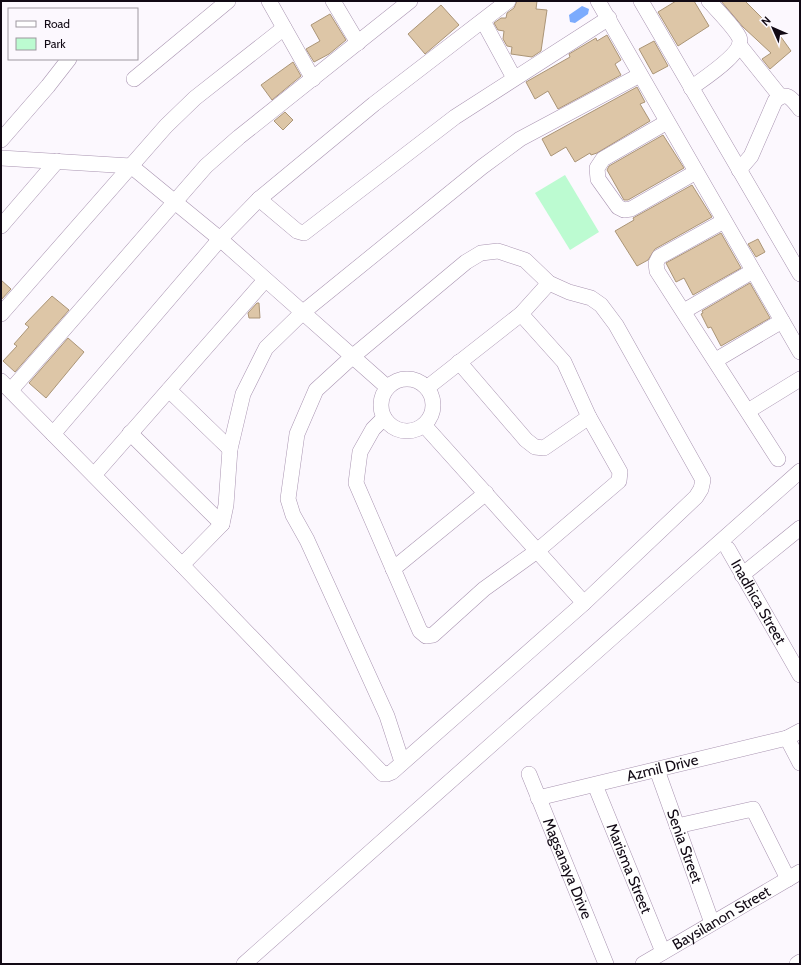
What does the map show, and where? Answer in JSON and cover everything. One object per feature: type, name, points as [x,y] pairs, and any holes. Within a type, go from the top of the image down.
[{"type":"street","points":[[134,79],[213,6],[228,1]]},
{"type":"street","points":[[269,1],[313,79]]},
{"type":"street","points":[[333,1],[358,43]]},
{"type":"street","points":[[53,434],[220,238],[259,199],[374,104],[508,1]]},
{"type":"street","points":[[598,1],[782,321],[796,334],[800,352]]},
{"type":"street","points":[[641,1],[800,274]]},
{"type":"street","points":[[709,1],[739,37],[740,46],[780,96]]},
{"type":"street","points":[[402,762],[386,716],[307,540],[293,515],[288,499],[297,434],[316,390],[352,357],[466,262],[481,253],[498,251],[526,260],[549,282],[569,292],[591,298],[601,305],[616,325],[703,480],[701,489],[696,497],[584,603],[392,772],[387,774],[383,774],[6,385],[206,166],[222,151],[358,43],[405,3]]},
{"type":"street","points":[[259,199],[297,231],[304,233],[455,117],[609,18]]},
{"type":"street","points":[[483,21],[514,78]]},
{"type":"street","points":[[1,314],[166,126],[195,98],[284,28]]},
{"type":"street","points":[[691,88],[735,54],[740,46]]},
{"type":"street","points":[[1,140],[48,86],[68,60]]},
{"type":"street","points":[[182,565],[222,524],[226,505],[230,449],[243,394],[266,348],[302,313],[482,167],[520,139],[640,75]]},
{"type":"street","points":[[739,170],[751,156],[775,101],[780,96],[786,96],[790,98],[800,109]]},
{"type":"street","points":[[667,122],[602,158],[597,168],[598,179],[618,207],[624,210],[631,209],[696,172]]},
{"type":"street","points":[[1,158],[130,166],[220,238],[265,280],[387,387]]},
{"type":"street","points":[[1,226],[57,161]]},
{"type":"street","points":[[724,221],[659,257],[656,263],[657,271],[716,360],[778,459]]},
{"type":"street","points":[[684,312],[753,271]]},
{"type":"street","points":[[94,475],[265,280]]},
{"type":"street","points":[[428,387],[522,314],[549,282]]},
{"type":"street","points":[[384,418],[374,429],[360,452],[356,483],[420,631],[426,636],[432,635],[484,589],[537,551],[619,481],[620,472],[589,417],[564,362],[522,314]]},
{"type":"street","points":[[716,360],[782,321]]},
{"type":"street","points":[[459,362],[526,440],[535,447],[544,448],[589,417]]},
{"type":"street","points":[[400,379],[415,379],[428,387],[434,400],[432,414],[424,425],[414,431],[402,431],[392,427],[384,418],[380,402],[387,387],[400,379]]},
{"type":"street","points":[[748,411],[800,379]]},
{"type":"street","points":[[169,390],[230,449]]},
{"type":"street","points":[[424,425],[584,603]]},
{"type":"street","points":[[130,433],[222,524]]},
{"type":"street","points":[[244,964],[800,471]]},
{"type":"street","points":[[393,569],[486,493]]},
{"type":"street","points":[[742,575],[800,528]]},
{"type":"street","name":"Inadhica Street","points":[[728,549],[742,575],[795,656],[800,675]]},
{"type":"street","points":[[794,734],[800,763]]},
{"type":"street","name":"Azmil Drive","points":[[538,798],[656,770],[794,734]]},
{"type":"street","name":"Senia Street","points":[[656,770],[712,923]]},
{"type":"street","name":"Magsanaya Drive","points":[[529,774],[606,964]]},
{"type":"street","name":"Marisma Street","points":[[595,785],[663,952]]},
{"type":"street","points":[[677,826],[753,809],[794,876]]},
{"type":"street","name":"Baysilanon Street","points":[[643,964],[794,876]]},
{"type":"street","points":[[796,964],[800,962]]},
{"type":"green space","points":[[565,175],[599,232],[570,250],[535,193]]},
{"type":"water","points":[[582,6],[589,9],[588,14],[575,23],[570,22],[569,15]]},
{"type":"building","points":[[517,1],[537,1],[536,9],[547,10],[541,51],[532,57],[511,54],[512,47],[507,46],[503,39],[504,31],[498,30],[494,23],[501,18],[506,18],[507,13],[514,8]]},
{"type":"building","points":[[676,1],[694,1],[709,26],[678,46],[658,12]]},
{"type":"building","points":[[721,1],[745,1],[781,37],[791,51],[770,69],[762,59],[771,53],[743,27]]},
{"type":"building","points":[[441,5],[459,25],[425,54],[408,34]]},
{"type":"building","points":[[330,14],[346,40],[329,54],[314,62],[306,49],[320,41],[311,25]]},
{"type":"building","points":[[607,35],[621,60],[615,64],[621,75],[558,109],[548,91],[535,99],[526,82],[570,57],[569,54],[596,38],[597,41]]},
{"type":"building","points":[[654,41],[668,66],[653,74],[639,49]]},
{"type":"building","points":[[293,62],[301,76],[272,100],[261,85]]},
{"type":"building","points":[[637,87],[645,102],[640,104],[650,121],[597,153],[591,155],[590,153],[575,162],[566,147],[551,156],[542,139]]},
{"type":"building","points":[[285,112],[293,120],[283,130],[274,121]]},
{"type":"building","points":[[663,135],[684,168],[628,200],[624,200],[607,170],[609,166]]},
{"type":"building","points":[[692,185],[712,217],[655,249],[648,260],[637,266],[615,231],[634,220],[633,218]]},
{"type":"building","points":[[721,233],[741,268],[693,295],[684,278],[676,282],[666,263]]},
{"type":"building","points":[[758,239],[765,252],[756,257],[748,244]]},
{"type":"building","points":[[1,280],[11,289],[1,300]]},
{"type":"building","points":[[750,283],[770,318],[721,346],[711,327],[708,328],[701,314],[703,313],[702,311]]},
{"type":"building","points":[[52,296],[69,310],[15,372],[3,361],[17,346],[14,344],[29,327],[25,324]]},
{"type":"building","points":[[257,303],[259,303],[260,318],[249,318],[248,313]]},
{"type":"building","points":[[68,338],[84,352],[46,398],[29,383]]}]
